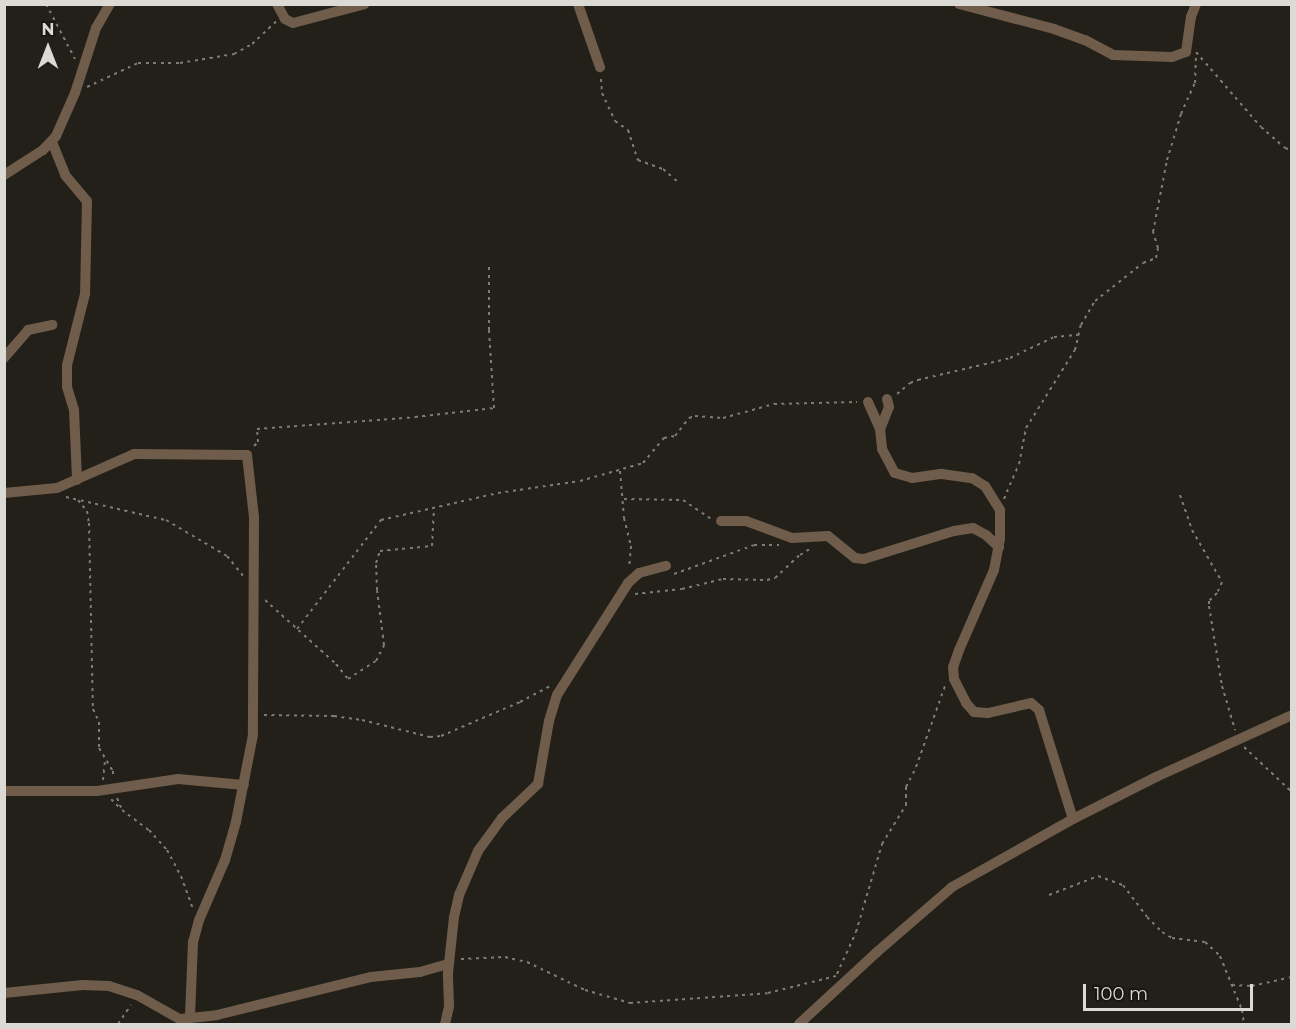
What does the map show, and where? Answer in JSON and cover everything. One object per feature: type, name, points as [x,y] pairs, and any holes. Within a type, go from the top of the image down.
[{"type":"street","points":[[4,175],[52,142],[75,93],[96,28],[110,4]]},
{"type":"street","points":[[277,4],[285,19],[293,23],[365,4]]},
{"type":"street","points":[[578,4],[600,67]]},
{"type":"street","points":[[959,4],[1054,28],[1113,55],[1180,56],[1186,52],[1191,17],[1197,4]]},
{"type":"street","points":[[52,142],[65,175],[87,201],[85,294],[67,365],[67,387],[74,410],[77,480]]},
{"type":"street","points":[[4,358],[28,330],[52,325]]},
{"type":"street","points":[[880,429],[889,407],[887,399]]},
{"type":"street","points":[[868,402],[880,429],[884,456],[896,473],[912,478],[942,474],[972,478],[985,486],[1000,510],[999,547],[994,570],[953,667],[954,679],[966,704],[974,712],[988,713],[1031,703],[1039,710],[1073,819]]},
{"type":"street","points":[[4,493],[40,491],[77,480],[134,454],[247,455],[254,518],[255,591],[250,759],[225,860],[196,932],[186,1020]]},
{"type":"street","points":[[721,521],[746,521],[792,538],[828,536],[851,556],[864,559],[954,531],[973,528],[986,535],[999,547]]},
{"type":"street","points":[[445,1024],[449,1006],[449,963],[454,917],[467,873],[495,826],[538,784],[553,705],[568,675],[587,650],[628,583],[639,573],[668,571]]},
{"type":"street","points":[[799,1024],[952,887],[1073,819],[1156,777],[1238,742],[1292,715]]},
{"type":"street","points":[[4,791],[107,789],[178,778],[244,785]]},
{"type":"street","points":[[4,993],[99,984],[137,995],[186,1020],[251,1008],[371,977],[420,972],[449,963]]},
{"type":"path","points":[[46,4],[81,69]]},
{"type":"path","points":[[75,93],[138,63],[180,63],[234,54],[252,44],[270,26],[285,19]]},
{"type":"path","points":[[1189,35],[1196,52],[1261,127],[1285,148],[1292,150]]},
{"type":"path","points":[[1000,510],[1019,464],[1026,428],[1069,360],[1082,325],[1100,295],[1158,254],[1153,239],[1159,201],[1167,160],[1180,114],[1194,83],[1196,52]]},
{"type":"path","points":[[600,67],[602,93],[615,121],[628,130],[638,160],[663,169],[679,183]]},
{"type":"path","points":[[247,455],[258,442],[257,429],[416,417],[494,408],[489,330],[489,262]]},
{"type":"path","points":[[887,399],[918,380],[999,362],[1024,354],[1054,337],[1079,335]]},
{"type":"path","points":[[297,629],[381,520],[526,488],[566,484],[643,464],[664,438],[675,436],[689,418],[695,416],[723,418],[774,404],[868,402]]},
{"type":"path","points":[[620,471],[624,518],[631,546],[628,583]]},
{"type":"path","points":[[59,495],[166,520],[227,556],[255,591],[336,664],[348,679],[376,661],[384,645],[376,563],[381,551],[432,546],[434,509]]},
{"type":"path","points":[[1180,495],[1192,530],[1222,582],[1217,593],[1209,601],[1209,606],[1222,686],[1238,742],[1292,792]]},
{"type":"path","points":[[624,499],[683,500],[710,519],[721,521]]},
{"type":"path","points":[[78,500],[87,511],[89,523],[93,710],[99,722],[99,748],[113,771],[107,789]]},
{"type":"path","points":[[668,571],[754,544],[782,545],[792,538]]},
{"type":"path","points":[[620,596],[682,589],[723,579],[767,580],[775,578],[800,555],[813,547]]},
{"type":"path","points":[[836,976],[856,932],[882,844],[906,804],[906,787],[953,667]]},
{"type":"path","points":[[253,715],[334,716],[362,720],[430,737],[441,736],[520,702],[568,675]]},
{"type":"path","points":[[105,760],[107,789],[122,810],[149,830],[171,858],[192,907],[196,932]]},
{"type":"path","points":[[1048,894],[1098,876],[1115,881],[1131,892],[1140,908],[1162,932],[1172,938],[1205,942],[1224,963],[1242,1010],[1244,1024]]},
{"type":"path","points":[[449,963],[465,958],[516,959],[539,966],[594,994],[630,1003],[768,993],[836,976],[851,977]]},
{"type":"path","points":[[1231,985],[1252,986],[1292,977]]},
{"type":"path","points":[[118,1024],[137,995]]}]
